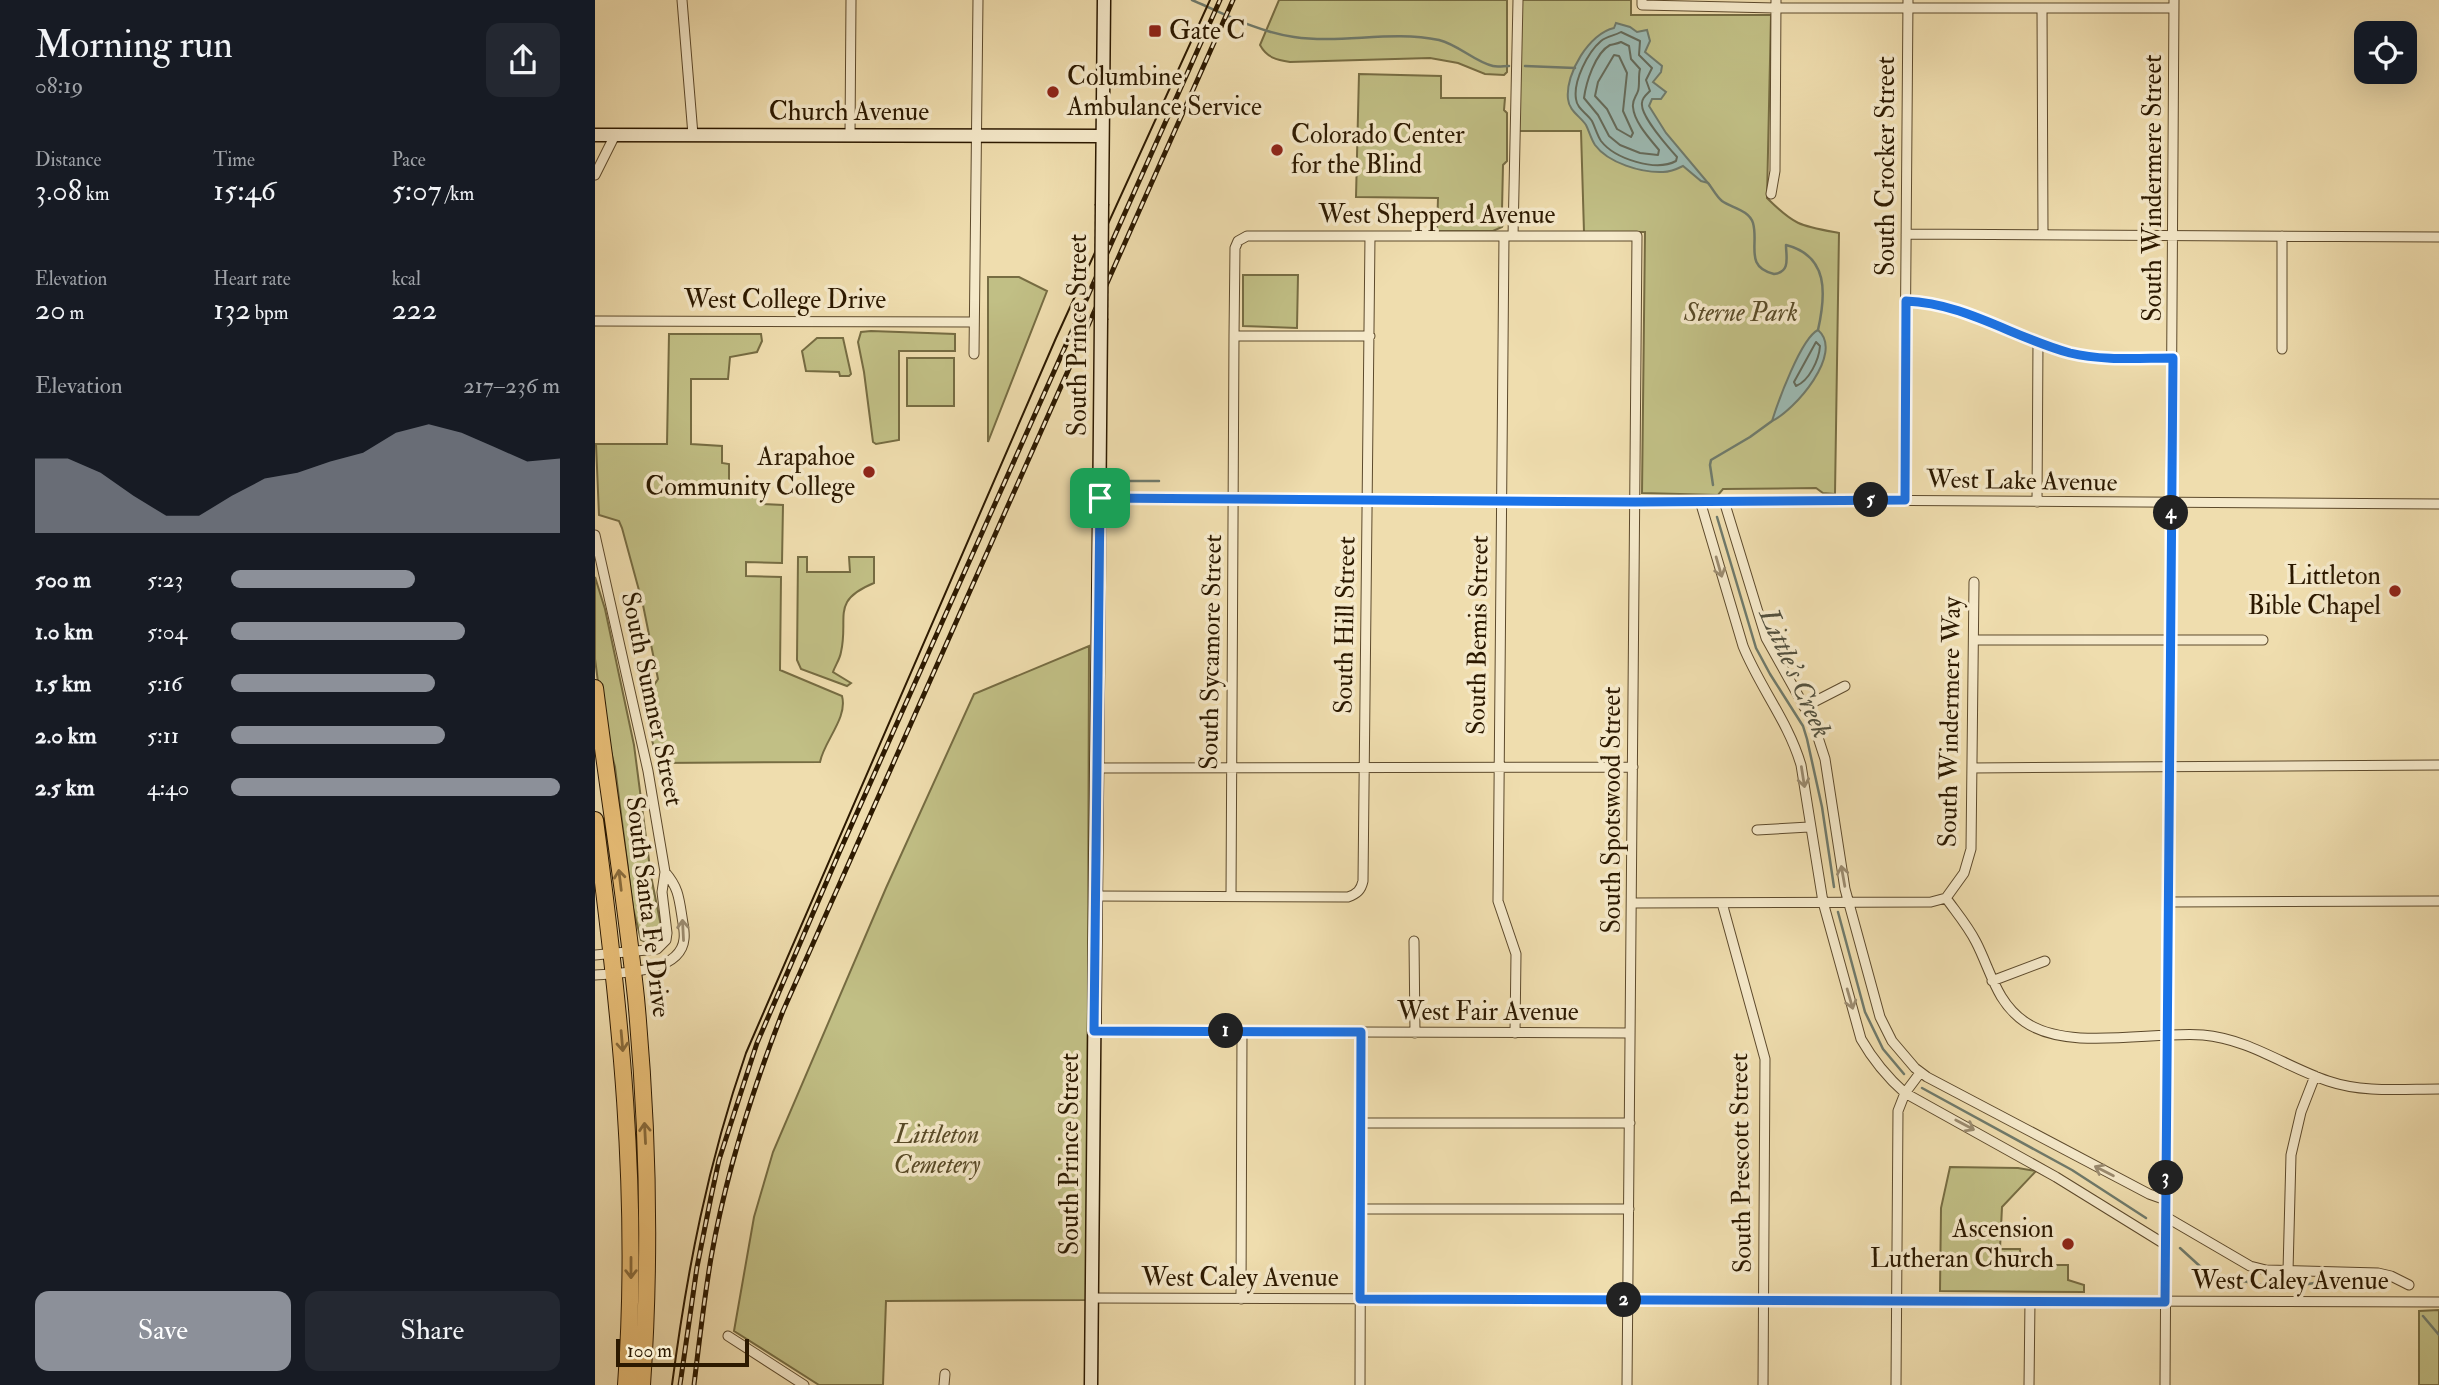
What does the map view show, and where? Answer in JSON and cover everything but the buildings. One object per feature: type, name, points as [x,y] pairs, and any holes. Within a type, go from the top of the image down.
[{"type":"highway","name":"South Santa Fe Drive","points":[[595,688],[599,759],[633,971],[641,1062],[649,1213],[642,1385]]},
{"type":"highway","name":"South Santa Fe Drive","points":[[595,820],[613,953],[624,1063],[631,1214],[630,1324],[626,1385]]},
{"type":"street","points":[[682,0],[693,135]]},
{"type":"street","points":[[850,135],[851,0]]},
{"type":"street","points":[[974,354],[978,0]]},
{"type":"street","name":"South Prince Street","points":[[1091,1385],[1104,0]]},
{"type":"street","name":"South Bemis Street","points":[[1515,1032],[1516,954],[1497,901],[1497,768],[1501,500],[1518,0]]},
{"type":"street","points":[[1642,2],[2042,8],[2174,4]]},
{"type":"street","points":[[1771,194],[1776,170],[1776,4]]},
{"type":"street","name":"South Crocker Street","points":[[1905,500],[1908,4]]},
{"type":"street","name":"South Windermere Street","points":[[2165,1385],[2174,4]]},
{"type":"street","points":[[2042,8],[2043,233]]},
{"type":"street","name":"Church Avenue","points":[[595,135],[1102,135]]},
{"type":"street","points":[[595,174],[615,135]]},
{"type":"street","points":[[1906,234],[2439,237]]},
{"type":"street","name":"West Shepperd Avenue","points":[[1238,241],[1248,236],[1637,236]]},
{"type":"street","name":"South Hill Street","points":[[1231,896],[1348,897],[1356,895],[1363,881],[1370,236]]},
{"type":"street","name":"South Spotswood Street","points":[[1627,1385],[1637,236]]},
{"type":"street","points":[[2282,236],[2282,349]]},
{"type":"street","name":"South Sycamore Street","points":[[1231,896],[1234,336],[1235,248],[1238,241]]},
{"type":"street","points":[[1906,301],[1952,307],[2038,341],[2083,355],[2173,358]]},
{"type":"street","name":"West College Drive","points":[[595,321],[974,322]]},
{"type":"street","points":[[1234,336],[1370,336]]},
{"type":"street","points":[[2037,502],[2038,341]]},
{"type":"street","name":"West Lake Avenue","points":[[1100,498],[2439,503]]},
{"type":"street","points":[[1724,501],[1766,638],[1813,722],[1825,759],[1849,902],[1880,1017],[1892,1041],[1920,1073],[2081,1159],[2166,1200]]},
{"type":"street","points":[[1700,502],[1746,654],[1796,747],[1823,902],[1861,1039],[1886,1076],[1905,1093],[2056,1177],[2166,1245]]},
{"type":"street","name":"South Sumner Street","points":[[595,535],[639,725],[665,872],[661,892],[667,933],[666,940],[657,949],[595,955]]},
{"type":"street","name":"South Windermere Way","points":[[1946,898],[1969,860],[1974,582]]},
{"type":"street","points":[[1974,640],[2263,640]]},
{"type":"street","points":[[1804,707],[1845,686]]},
{"type":"street","points":[[1972,768],[2439,765]]},
{"type":"street","points":[[1097,768],[1633,767]]},
{"type":"street","points":[[1757,830],[1809,827]]},
{"type":"street","name":"South Sumner Street","points":[[595,975],[666,964],[680,953],[684,931],[676,886],[665,872]]},
{"type":"street","points":[[1095,896],[1231,896]]},
{"type":"street","points":[[1632,903],[1931,902],[1946,898],[1977,942],[1992,981],[2006,1005],[2027,1024],[2050,1034],[2076,1037],[2205,1035],[2243,1044],[2315,1076],[2346,1086],[2364,1089],[2439,1090]]},
{"type":"street","points":[[2168,902],[2439,901]]},
{"type":"street","name":"South Prescott Street","points":[[1722,903],[1765,1059],[1763,1385]]},
{"type":"street","points":[[1414,941],[1415,1032]]},
{"type":"street","points":[[1992,981],[2045,961]]},
{"type":"street","name":"West Fair Avenue","points":[[1094,1031],[1630,1033]]},
{"type":"street","points":[[1241,1299],[1242,1031]]},
{"type":"street","points":[[1360,1385],[1361,1032]]},
{"type":"street","points":[[1896,1385],[1898,1111],[1905,1093],[1920,1073]]},
{"type":"street","points":[[2288,1271],[2291,1155],[2301,1112],[2315,1076]]},
{"type":"street","points":[[1361,1123],[1630,1123]]},
{"type":"street","points":[[1360,1209],[1629,1209]]},
{"type":"street","points":[[2166,1217],[2250,1266],[2266,1270],[2378,1273],[2409,1285]]},
{"type":"street","name":"West Caley Avenue","points":[[1092,1298],[2439,1302]]},
{"type":"street","points":[[2029,1385],[2030,1301]]},
{"type":"street","points":[[728,1336],[804,1385]]},
{"type":"street","points":[[944,1385],[945,1374]]},
{"type":"green space","points":[[1279,0],[1507,0],[1507,72],[1504,75],[1485,74],[1458,63],[1430,58],[1290,62],[1277,59],[1269,56],[1260,45]]},
{"type":"green space","name":"Sterne Park","points":[[1518,0],[1631,0],[1631,15],[1771,15],[1767,198],[1792,220],[1816,229],[1839,233],[1835,494],[1823,493],[1816,488],[1723,489],[1718,495],[1642,493],[1645,232],[1584,232],[1581,131],[1517,131]]},
{"type":"green space","points":[[1359,74],[1441,76],[1441,98],[1505,98],[1507,161],[1503,165],[1502,210],[1506,217],[1502,227],[1493,231],[1437,231],[1438,198],[1356,197]]},
{"type":"green space","points":[[1243,275],[1298,275],[1297,328],[1243,326]]},
{"type":"green space","points":[[988,277],[1019,277],[1047,291],[988,442]]},
{"type":"green space","points":[[861,332],[955,334],[955,351],[899,351],[899,440],[876,444],[873,442],[858,342]]},
{"type":"green space","points":[[669,334],[761,334],[762,341],[757,352],[730,357],[728,379],[691,379],[691,444],[722,446],[722,463],[729,464],[729,490],[763,491],[763,504],[783,505],[782,563],[746,562],[746,576],[781,577],[780,670],[842,696],[842,713],[820,762],[658,763],[642,702],[658,679],[643,605],[622,528],[619,521],[599,515],[596,444],[667,444]]},
{"type":"green space","points":[[817,338],[843,338],[851,374],[849,376],[840,376],[839,372],[806,371],[802,351]]},
{"type":"green space","points":[[907,358],[954,358],[954,406],[907,406]]},
{"type":"green space","points":[[798,557],[807,557],[807,572],[850,572],[849,557],[874,557],[874,583],[851,596],[844,611],[841,652],[833,672],[851,683],[847,686],[801,669],[797,660]]},
{"type":"green space","points":[[595,577],[605,609],[634,745],[651,876],[662,931],[657,941],[651,943],[641,940],[633,908],[615,767],[603,721],[595,659]]},
{"type":"green space","name":"Littleton Cemetery","points":[[1089,646],[1087,1300],[886,1301],[883,1385],[819,1385],[734,1331],[754,1217],[773,1152],[886,888],[974,694]]},
{"type":"green space","points":[[1950,1167],[2018,1168],[2036,1171],[2002,1207],[2000,1249],[2020,1249],[2021,1265],[2068,1265],[2068,1280],[2084,1285],[2084,1292],[1940,1291],[1941,1208]]},
{"type":"green space","points":[[2439,1310],[2439,1385],[2419,1385],[2419,1311]]},
{"type":"water","points":[[1616,23],[1637,32],[1647,30],[1650,41],[1645,52],[1662,66],[1653,82],[1666,92],[1661,99],[1652,99],[1649,106],[1666,133],[1708,183],[1701,181],[1683,166],[1655,172],[1617,162],[1595,145],[1586,125],[1570,107],[1568,89],[1575,66],[1588,46],[1605,31],[1614,28]]},
{"type":"water","points":[[1818,330],[1825,340],[1821,366],[1803,394],[1772,421],[1804,345]]},
{"type":"waterway","name":"Little's Creek","points":[[1192,0],[1242,22],[1281,35],[1312,39],[1421,37],[1446,42],[1486,64],[1509,66]]},
{"type":"waterway","name":"Little's Creek","points":[[1525,66],[1575,68]]},
{"type":"waterway","name":"Little's Creek","points":[[1708,183],[1722,201],[1744,212],[1751,219],[1756,260],[1765,271],[1774,274],[1783,270],[1786,263],[1786,245],[1800,250],[1817,267],[1823,290],[1818,330]]},
{"type":"waterway","name":"Little's Creek","points":[[1713,485],[1711,460],[1772,421]]},
{"type":"waterway","points":[[1117,476],[1128,481],[1159,481]]},
{"type":"waterway","name":"Little's Creek","points":[[1717,517],[1756,648],[1803,726],[1822,807],[1834,887]]},
{"type":"waterway","name":"Little's Creek","points":[[1838,912],[1865,1012],[1883,1049],[1904,1074]]},
{"type":"waterway","name":"Little's Creek","points":[[1922,1088],[2072,1170],[2146,1218]]},
{"type":"waterway","name":"Little's Creek","points":[[2180,1248],[2203,1269],[2214,1275],[2267,1286],[2291,1287],[2314,1283],[2334,1287],[2382,1287]]},
{"type":"waterway","name":"Little's Creek","points":[[2423,1316],[2439,1335]]},
{"type":"tram line","points":[[672,1385],[700,1217],[746,1053],[1056,338],[1210,0]]},
{"type":"railway","points":[[680,1385],[697,1267],[719,1160],[757,1043],[839,853],[1220,0]]},
{"type":"railway","points":[[694,1385],[708,1274],[724,1195],[751,1102],[783,1011],[1233,0]]},
{"type":"place","name":"Gate C","points":[[1155,31]]},
{"type":"place","name":"Columbine Ambulance Service","points":[[1053,92]]},
{"type":"place","name":"Colorado Center for the Blind","points":[[1277,150]]},
{"type":"place","name":"Arapahoe Community College","points":[[869,472]]},
{"type":"place","name":"Littleton Bible Chapel","points":[[2395,591]]},
{"type":"place","name":"Ascension Lutheran Church","points":[[2068,1244]]},
{"type":"route","points":[[1906,301],[1952,307],[2038,341],[2083,355],[2105,358],[2173,358],[2165,1302],[1360,1299],[1361,1032],[1094,1031],[1100,498],[1635,502],[1905,500],[1906,301]]}]
